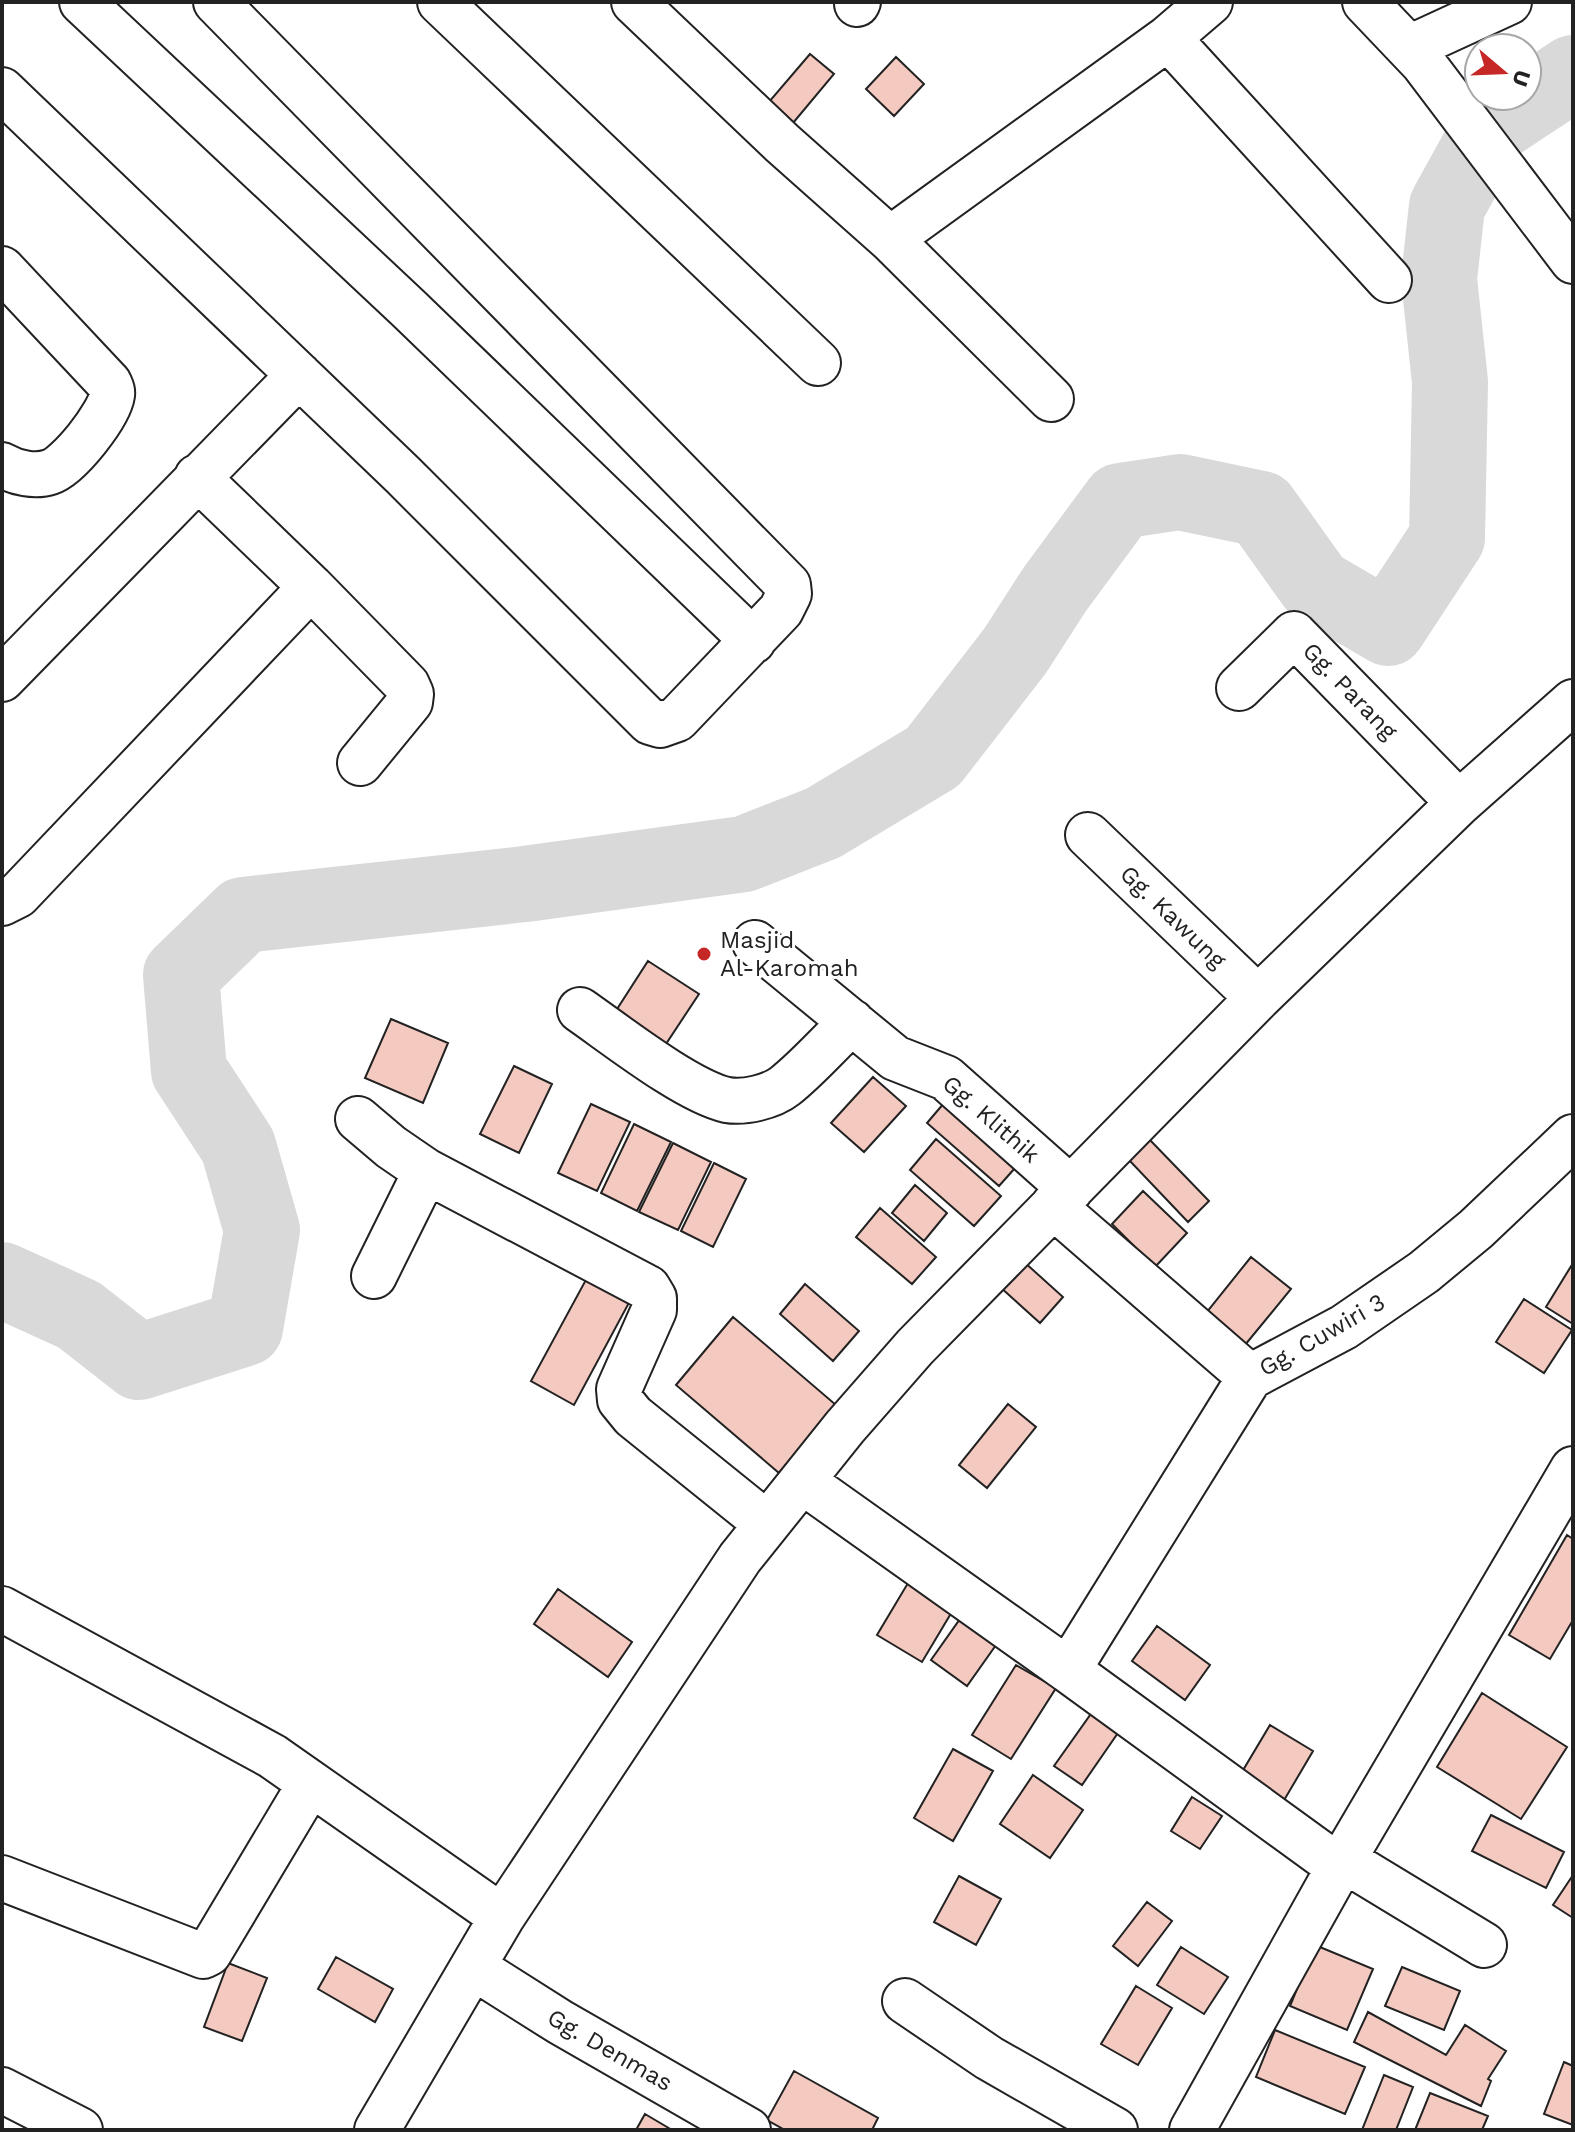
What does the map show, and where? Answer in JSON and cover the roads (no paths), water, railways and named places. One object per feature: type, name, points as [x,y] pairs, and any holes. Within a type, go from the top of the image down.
[{"type":"street","points":[[82,2],[408,308],[753,641]]},
{"type":"street","points":[[2,90],[414,486],[650,722],[660,725],[677,719],[781,610],[789,594],[788,585],[216,2]]},
{"type":"street","points":[[440,2],[818,363]]},
{"type":"street","points":[[634,2],[782,143],[890,239],[1051,399]]},
{"type":"street","points":[[890,239],[1168,38],[1210,2]]},
{"type":"street","points":[[1365,2],[1409,48],[1573,261]]},
{"type":"street","points":[[1409,48],[1509,2]]},
{"type":"street","points":[[1168,38],[1389,280]]},
{"type":"street","points":[[2,269],[109,383],[112,394],[107,408],[64,464],[50,472],[29,474],[2,465]]},
{"type":"street","points":[[2,679],[299,375]]},
{"type":"street","points":[[197,477],[407,685],[411,694],[404,710],[360,763]]},
{"type":"street","points":[[2,903],[18,895],[311,587]]},
{"type":"street","name":"Gg. Parang","points":[[1239,688],[1294,634],[1459,803]]},
{"type":"street","points":[[377,2130],[502,1917],[740,1558],[845,1427],[915,1347],[1258,998],[1459,803],[1573,702]]},
{"type":"street","name":"Gg. Kawung","points":[[1088,835],[1258,998]]},
{"type":"street","name":"Gg. Klithik","points":[[755,943],[895,1058],[946,1078],[1062,1198],[1250,1377]]},
{"type":"street","points":[[580,1010],[683,1080],[708,1094],[731,1101],[751,1099],[783,1087],[852,1022]]},
{"type":"street","points":[[358,1119],[426,1171],[648,1288],[654,1298],[654,1310],[619,1389],[620,1400],[633,1416],[767,1524]]},
{"type":"street","name":"Gg. Cuwiri 3","points":[[1053,1660],[1250,1377],[1344,1327],[1424,1272],[1476,1229],[1573,1137]]},
{"type":"street","points":[[374,1276],[426,1171]]},
{"type":"street","points":[[802,1481],[1342,1863],[1484,1945]]},
{"type":"street","points":[[1195,2129],[1342,1863],[1569,1484]]},
{"type":"street","points":[[2,1609],[272,1756],[502,1917]]},
{"type":"street","points":[[2,1878],[203,1956],[209,1953],[310,1784]]},
{"type":"street","name":"Gg. Denmas","points":[[473,1967],[560,2022],[748,2130]]},
{"type":"street","points":[[905,2001],[989,2058],[1115,2130]]},
{"type":"street","points":[[2,2090],[80,2130]]},
{"type":"waterway","points":[[2,1280],[79,1315],[139,1362],[245,1328],[262,1230],[238,1146],[189,1071],[181,975],[243,915],[525,884],[744,854],[823,823],[933,757],[1015,651],[1055,589],[1120,501],[1180,492],[1261,509],[1316,586],[1388,628],[1447,538],[1450,382],[1439,279],[1447,206],[1490,128],[1573,73]]},
{"type":"place","name":"Masjid Al-Karomah","points":[[704,954]]}]
